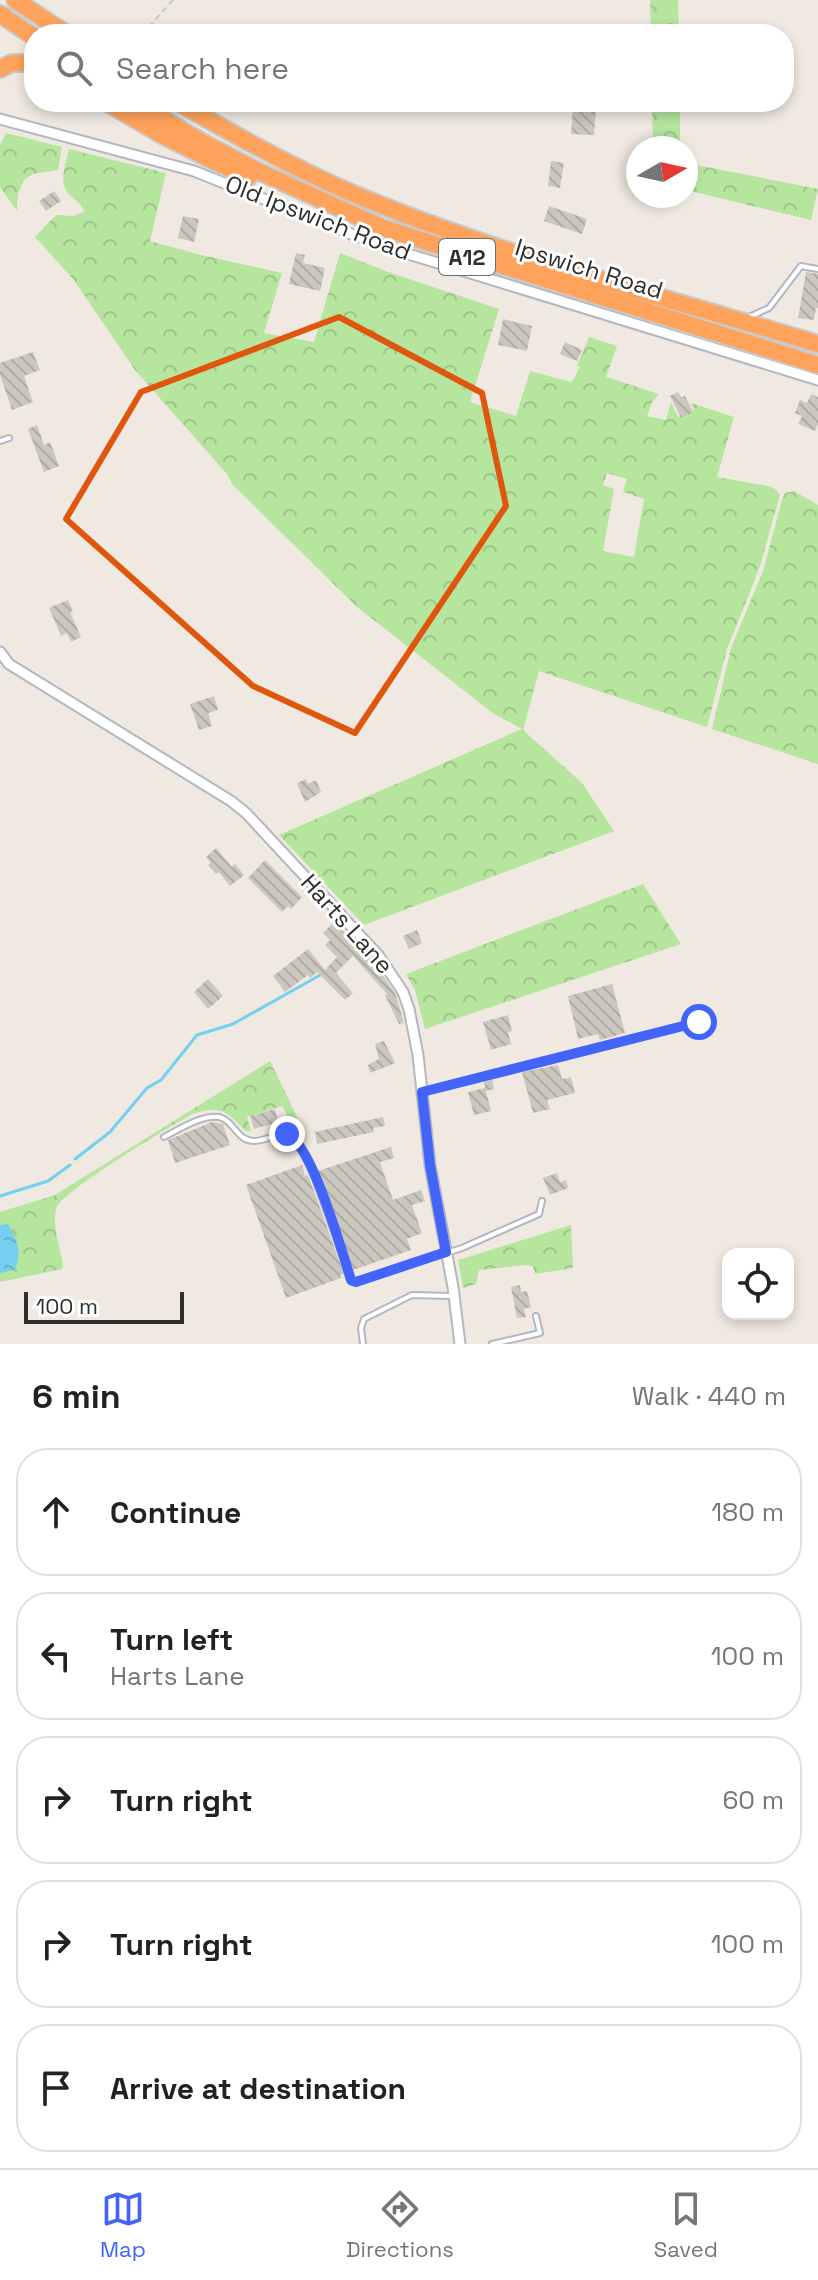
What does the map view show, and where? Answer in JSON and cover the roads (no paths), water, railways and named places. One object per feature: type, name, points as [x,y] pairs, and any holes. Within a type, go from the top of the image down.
[{"type":"highway","points":[[15,0],[52,24]]},
{"type":"highway","points":[[0,14],[24,30]]},
{"type":"highway","points":[[0,69],[12,63],[24,63]]},
{"type":"highway","name":"A12","points":[[123,112],[182,146],[264,185],[295,199],[325,204]]},
{"type":"highway","name":"Ipswich Road","points":[[152,112],[202,142],[325,204],[383,228],[818,365]]},
{"type":"highway","name":"Ipswich Road","points":[[194,112],[249,144],[350,192],[493,244],[818,344]]},
{"type":"street","name":"Old Ipswich Road","points":[[0,119],[194,171],[376,244],[818,380]]},
{"type":"street","name":"Harts Lane","points":[[0,652],[9,664],[246,813],[392,972],[409,1009],[430,1165],[460,1344]]},
{"type":"lane","points":[[739,319],[769,308],[801,266],[818,269]]},
{"type":"lane","points":[[0,441],[9,438]]},
{"type":"lane","points":[[422,1092],[699,1022]]},
{"type":"lane","points":[[164,1137],[210,1117],[224,1119],[238,1135],[251,1140],[280,1134],[293,1136],[308,1159],[352,1282],[462,1248],[533,1218],[539,1214],[542,1201]]},
{"type":"lane","points":[[363,1344],[361,1328],[364,1319],[412,1295],[454,1296]]},
{"type":"lane","points":[[492,1344],[540,1333],[536,1316]]},
{"type":"water","points":[[8,1224],[16,1241],[18,1258],[14,1270],[0,1273],[0,1225]]},
{"type":"waterway","points":[[75,1159],[110,1132],[147,1088],[161,1080],[197,1035],[233,1024],[322,974]]},
{"type":"waterway","points":[[0,1196],[48,1181],[70,1165]]}]
